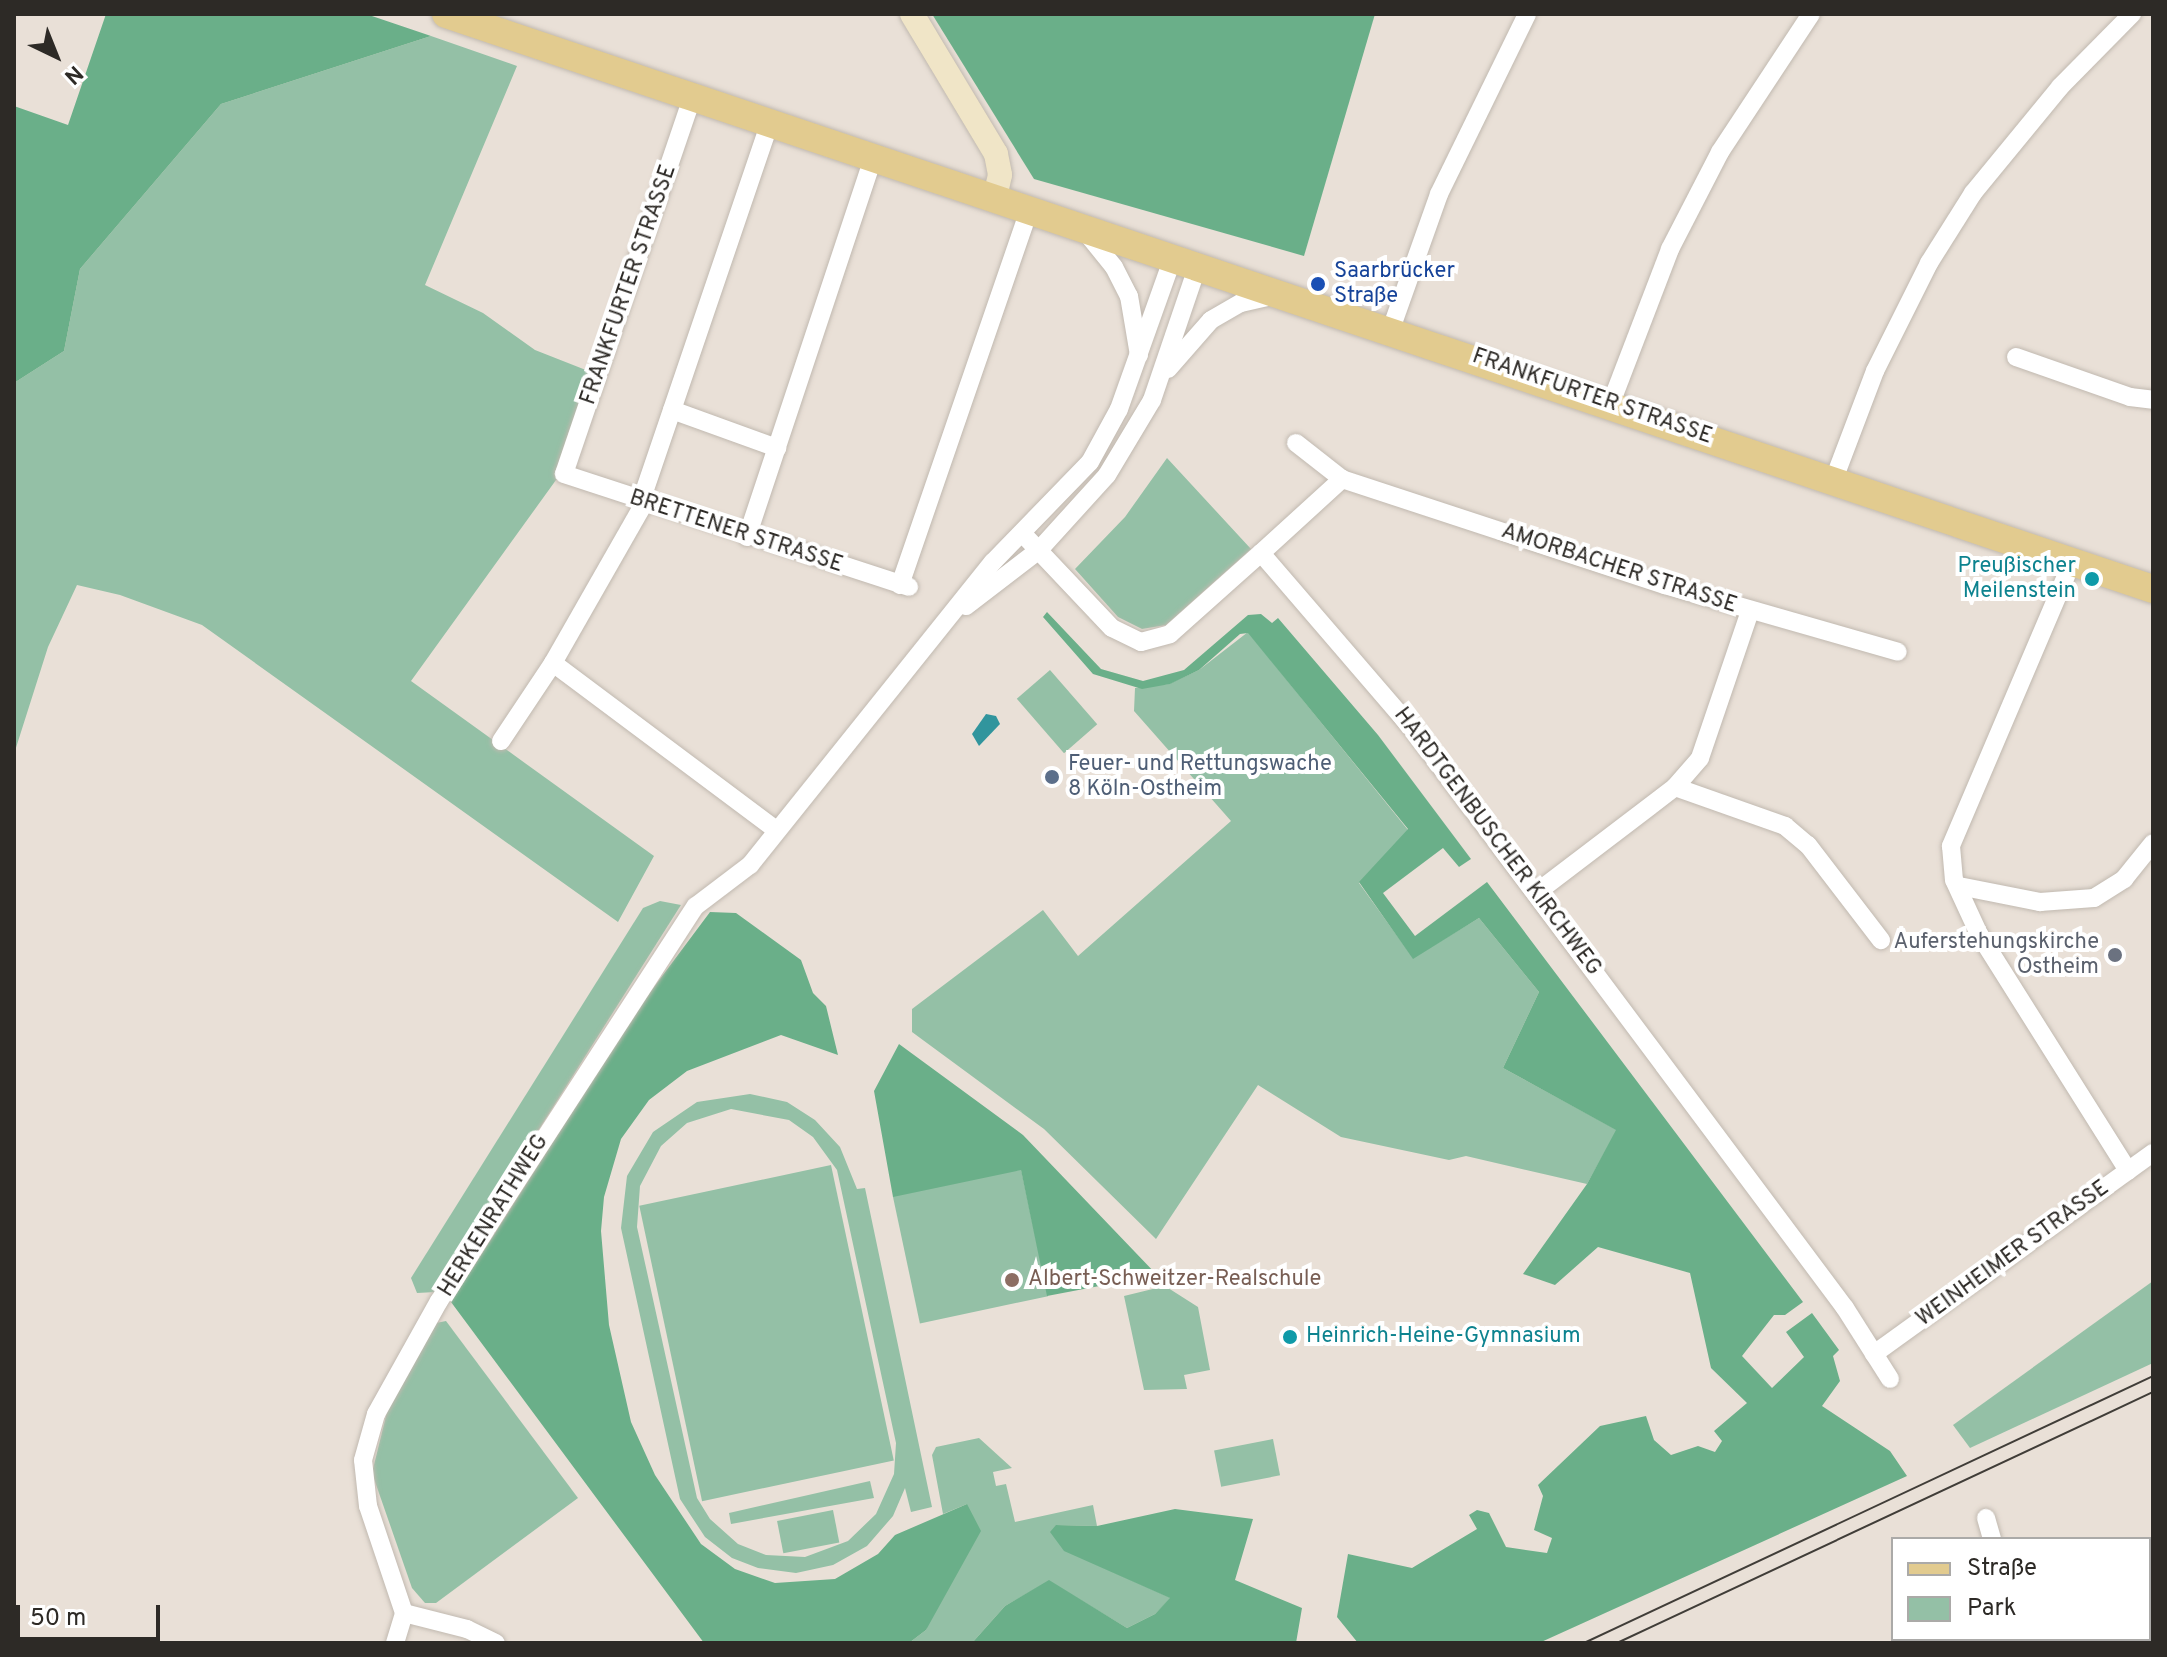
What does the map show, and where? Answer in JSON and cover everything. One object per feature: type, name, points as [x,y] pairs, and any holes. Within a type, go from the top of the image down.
[{"type":"main road","name":"FRANKFURTER STRASSE","points":[[446,14],[1030,207],[1185,264],[1391,329],[2153,589]]},
{"type":"street","points":[[912,14],[996,154],[1000,175],[995,196]]},
{"type":"street","points":[[1391,329],[1439,194],[1527,14]]},
{"type":"street","points":[[1611,403],[1677,235],[1720,152],[1811,14]]},
{"type":"street","points":[[1834,479],[1882,357],[1929,263],[1973,193],[2060,87],[2132,14]]},
{"type":"street","name":"FRANKFURTER STRASSE","points":[[564,474],[693,95]]},
{"type":"street","points":[[501,741],[553,663],[643,501],[771,120]]},
{"type":"street","points":[[747,537],[874,156]]},
{"type":"street","name":"BRETTENER STRASSE","points":[[564,474],[747,537],[904,586],[1030,207]]},
{"type":"street","points":[[1083,229],[1114,267],[1129,296],[1139,356]]},
{"type":"street","points":[[553,663],[776,830],[993,562],[1090,462],[1119,409],[1139,356],[1185,264]]},
{"type":"street","points":[[1163,374],[1185,264]]},
{"type":"street","points":[[931,637],[1039,550],[1107,475],[1163,374],[1211,320],[1241,303],[1281,294]]},
{"type":"street","points":[[2016,357],[2130,397],[2153,400]]},
{"type":"street","points":[[672,410],[777,448]]},
{"type":"street","name":"AMORBACHER STRASSE","points":[[1296,443],[1342,479],[1750,611],[1898,652]]},
{"type":"street","points":[[1023,534],[1112,628],[1141,642],[1170,634],[1342,479]]},
{"type":"street","name":"HARDTGENBUSCHER KIRCHWEG","points":[[1261,553],[1414,731],[1536,893],[1890,1379]]},
{"type":"street","points":[[2072,562],[1951,846],[1959,886],[1979,934],[2128,1171]]},
{"type":"street","points":[[1536,893],[1675,787],[1700,758],[1750,611]]},
{"type":"street","points":[[1675,787],[1785,826],[1808,845],[1881,940]]},
{"type":"street","name":"HERKENRATHWEG","points":[[404,1613],[364,1484],[363,1460],[376,1414],[439,1301],[624,1009],[696,906],[750,865],[776,830]]},
{"type":"street","points":[[1959,886],[2040,902],[2094,898],[2124,879],[2153,843]]},
{"type":"street","name":"WEINHEIMER STRASSE","points":[[1874,1354],[2153,1153]]},
{"type":"street","points":[[1986,1518],[1991,1537]]},
{"type":"street","points":[[395,1643],[404,1613],[467,1629],[496,1643]]},
{"type":"green space","points":[[106,14],[366,14],[431,36],[221,104],[80,269],[64,351],[14,383],[14,106],[68,125]]},
{"type":"green space","points":[[932,14],[1375,14],[1304,256],[1034,179]]},
{"type":"green space","points":[[431,36],[517,66],[425,285],[483,313],[535,350],[596,374],[556,480],[411,681],[654,856],[618,922],[202,625],[120,595],[77,585],[48,647],[14,754],[14,383],[64,351],[80,269],[221,104]]},
{"type":"green space","points":[[1167,458],[1251,549],[1166,625],[1142,629],[1118,617],[1075,569],[1125,517]]},
{"type":"green space","points":[[1047,612],[1101,669],[1143,681],[1184,670],[1248,615],[1261,614],[1272,623],[1278,618],[1378,735],[1471,859],[1459,867],[1443,848],[1383,893],[1415,936],[1487,882],[1803,1302],[1785,1315],[1774,1315],[1742,1356],[1772,1388],[1804,1357],[1786,1332],[1812,1313],[1839,1350],[1833,1356],[1840,1381],[1822,1406],[1890,1451],[1907,1476],[1539,1643],[1358,1643],[1337,1617],[1348,1554],[1412,1568],[1477,1529],[1469,1515],[1477,1510],[1489,1513],[1506,1547],[1547,1553],[1552,1538],[1534,1530],[1543,1496],[1538,1485],[1600,1426],[1646,1416],[1654,1440],[1671,1455],[1698,1446],[1715,1452],[1722,1441],[1714,1431],[1747,1403],[1711,1368],[1690,1273],[1598,1247],[1555,1285],[1523,1274],[1587,1184],[1616,1130],[1503,1068],[1539,992],[1479,918],[1413,959],[1359,882],[1408,829],[1248,633],[1240,634],[1199,670],[1170,684],[1142,689],[1093,674],[1043,617]]},
{"type":"green space","points":[[1248,632],[1408,830],[1359,883],[1413,958],[1479,918],[1539,992],[1503,1068],[1617,1130],[1587,1184],[1466,1156],[1449,1160],[1341,1137],[1258,1085],[1156,1239],[1044,1129],[912,1032],[912,1009],[1043,910],[1078,956],[1231,821],[1134,711],[1135,688],[1169,684],[1199,670]]},
{"type":"green space","points":[[1050,670],[1097,724],[1064,753],[1017,699]]},
{"type":"green space","points":[[660,901],[681,905],[436,1292],[417,1293],[411,1278],[643,908]]},
{"type":"green space","points":[[710,912],[736,913],[801,960],[813,993],[826,1006],[838,1055],[781,1035],[687,1071],[649,1100],[621,1139],[604,1197],[601,1231],[609,1325],[631,1422],[655,1475],[701,1544],[735,1569],[775,1583],[835,1579],[878,1554],[895,1535],[967,1504],[981,1531],[926,1630],[909,1643],[704,1643],[451,1302],[639,1007]]},
{"type":"green space","points":[[899,1044],[1023,1135],[1157,1275],[1047,1296],[1021,1170],[893,1197],[874,1091]]},
{"type":"green space","points":[[750,1094],[787,1102],[815,1120],[840,1147],[857,1189],[865,1188],[932,1507],[911,1512],[905,1488],[893,1516],[867,1546],[833,1565],[796,1573],[758,1568],[732,1558],[705,1537],[680,1499],[621,1228],[627,1176],[653,1132],[697,1102]],"holes":[[[731,1109],[789,1120],[813,1137],[837,1170],[896,1443],[894,1474],[876,1514],[848,1541],[805,1557],[766,1555],[738,1544],[710,1519],[697,1498],[637,1227],[640,1186],[661,1146],[687,1123]]]},
{"type":"green space","points":[[831,1165],[894,1460],[702,1501],[639,1206]]},
{"type":"green space","points":[[1021,1169],[1048,1296],[920,1323],[893,1196]]},
{"type":"green space","points":[[2153,1281],[2153,1363],[1970,1448],[1953,1425]]},
{"type":"green space","points":[[1165,1286],[1198,1307],[1210,1370],[1184,1375],[1187,1389],[1144,1390],[1124,1296]]},
{"type":"green space","points":[[446,1321],[578,1498],[436,1603],[425,1603],[412,1588],[372,1473],[387,1412],[436,1323]]},
{"type":"green space","points":[[979,1438],[1012,1468],[993,1472],[996,1486],[1006,1484],[1015,1522],[1093,1505],[1097,1526],[1056,1525],[1064,1550],[1171,1598],[1155,1614],[1127,1628],[1049,1581],[1005,1606],[972,1643],[909,1643],[926,1630],[967,1504],[943,1514],[932,1455],[936,1447]]},
{"type":"green space","points":[[1273,1439],[1280,1475],[1221,1487],[1214,1450]]},
{"type":"green space","points":[[870,1481],[874,1498],[731,1524],[729,1513]]},
{"type":"green space","points":[[1175,1509],[1253,1519],[1235,1580],[1302,1608],[1296,1643],[972,1643],[1005,1606],[1049,1580],[1127,1628],[1155,1614],[1170,1598],[1064,1551],[1050,1532],[1056,1525],[1097,1526]]},
{"type":"green space","points":[[833,1510],[839,1542],[783,1553],[777,1521]]},
{"type":"water","points":[[986,714],[996,716],[1000,724],[979,746],[972,734]]},
{"type":"tram line","points":[[1584,1643],[2153,1376]]},
{"type":"tram line","points":[[1617,1643],[2153,1392]]},
{"type":"place","name":"Saarbrücker Straße","points":[[1318,284]]},
{"type":"place","name":"Preußischer Meilenstein","points":[[2092,579]]},
{"type":"place","name":"Feuer- und Rettungswache 8 Köln-Ostheim","points":[[1052,777]]},
{"type":"place","name":"Auferstehungskirche Ostheim","points":[[2115,955]]},
{"type":"place","name":"Albert-Schweitzer-Realschule","points":[[1012,1280]]},
{"type":"place","name":"Heinrich-Heine-Gymnasium","points":[[1290,1337]]}]
